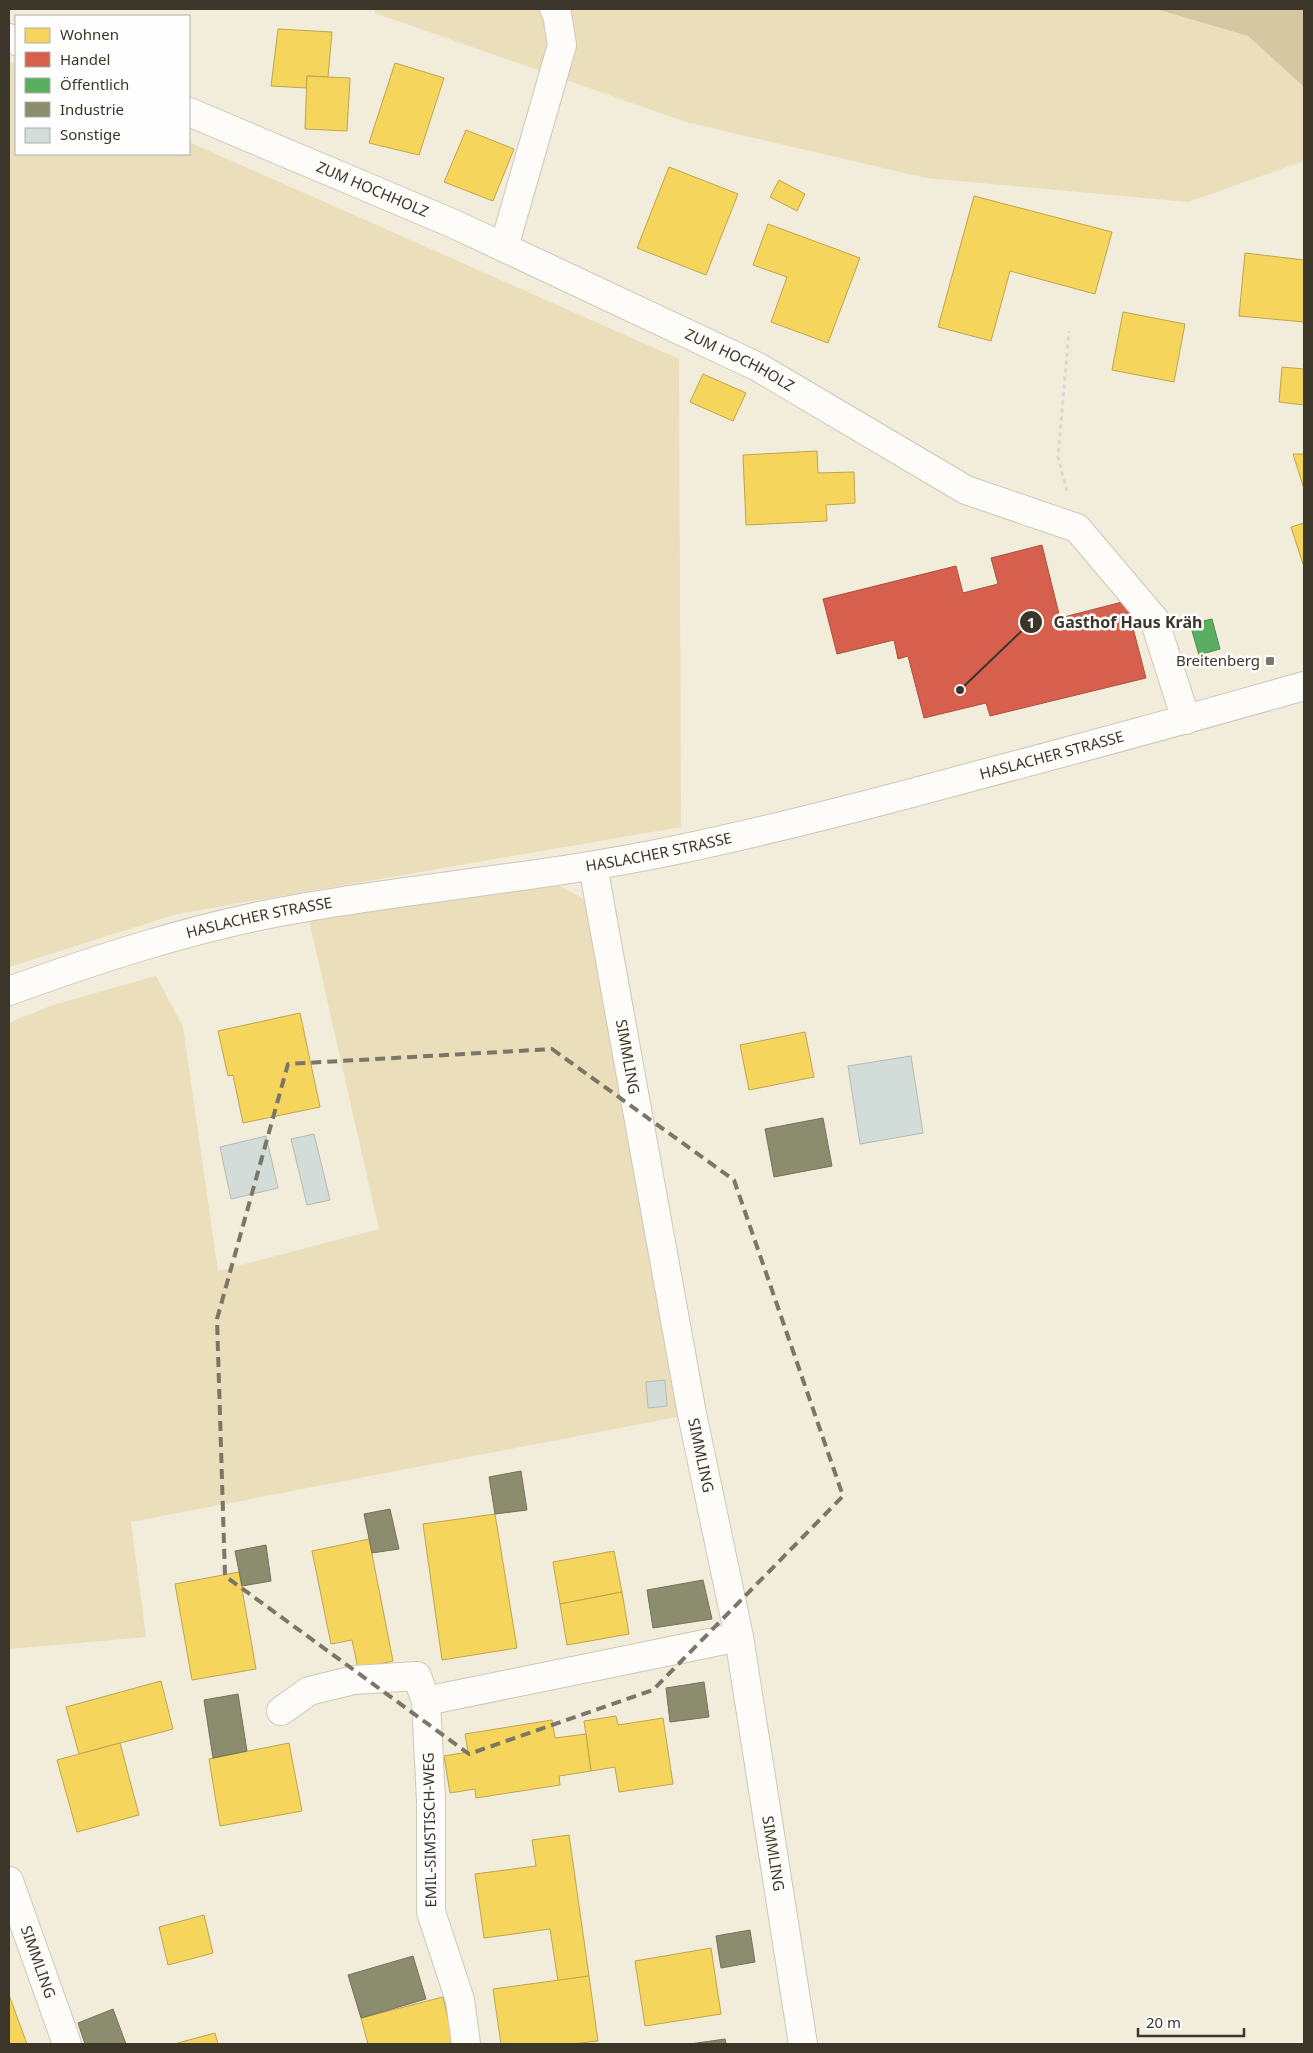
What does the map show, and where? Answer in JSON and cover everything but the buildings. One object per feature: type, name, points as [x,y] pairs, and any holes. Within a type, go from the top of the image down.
[{"type":"street","points":[[504,247],[562,46],[557,14],[554,9]]},
{"type":"street","name":"ZUM HOCHHOLZ","points":[[190,112],[504,247],[758,367],[966,490],[1077,528]]},
{"type":"street","points":[[1077,528],[1154,619],[1186,720]]},
{"type":"street","name":"HASLACHER STRASSE","points":[[9,991],[97,960],[225,923],[281,912],[593,866],[676,850],[869,804],[1186,720],[1304,686]]},
{"type":"street","name":"SIMMLING","points":[[593,866],[692,1414],[739,1637],[803,2044]]},
{"type":"street","points":[[426,1701],[739,1637]]},
{"type":"street","name":"EMIL-SIMSTISCH-WEG","points":[[280,1711],[309,1691],[354,1680],[417,1676],[426,1701],[431,1801],[431,1912],[460,2000],[466,2044]]},
{"type":"street","name":"SIMMLING","points":[[9,1881],[68,2044]]},
{"type":"path","points":[[1069,331],[1058,457],[1077,528]]},
{"type":"highlighted area","points":[[552,1049],[734,1180],[843,1496],[653,1690],[469,1754],[225,1576],[217,1319],[288,1064]]},
{"type":"shaded area","points":[[375,9],[1156,9],[1248,36],[1304,87],[1304,161],[1188,202],[926,178],[686,122],[375,13]]},
{"type":"shaded area","points":[[1156,9],[1304,9],[1304,87],[1248,36]]},
{"type":"shaded area","points":[[9,62],[15,65],[15,155],[190,155],[190,142],[679,359],[681,827],[177,914],[9,967]]},
{"type":"shaded area","points":[[558,885],[588,901],[692,1414],[131,1522],[146,1637],[9,1649],[9,1023],[53,1005],[156,976],[183,1027],[218,1271],[379,1229],[309,920]]},
{"type":"place","name":"Breitenberg","points":[[1270,661]]},
{"type":"place","name":"Gasthof Haus Kräh","points":[[960,690]]}]
